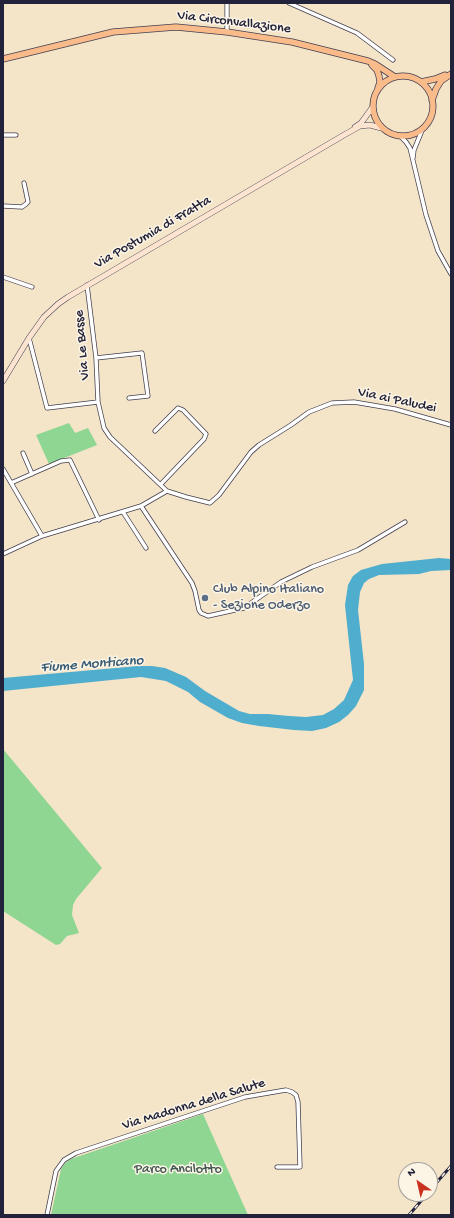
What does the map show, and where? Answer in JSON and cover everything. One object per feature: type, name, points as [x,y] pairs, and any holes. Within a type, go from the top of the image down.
[{"type":"main road","name":"Via Circonvallazione","points":[[3,59],[113,32],[176,27],[227,32],[292,42],[368,61],[395,77]]},
{"type":"main road","points":[[368,61],[377,70],[380,82],[378,89]]},
{"type":"main road","points":[[421,82],[435,80],[451,73]]},
{"type":"main road","points":[[432,100],[441,81],[451,73]]},
{"type":"main road","points":[[404,76],[421,82],[430,94],[432,100],[433,110],[430,120],[417,133],[409,136],[401,137],[393,135],[381,128],[372,108],[374,95],[378,89],[388,80],[395,77],[404,76]]},
{"type":"main road","name":"Via Postumia di Fratta","points":[[344,135],[361,123],[372,108]]},
{"type":"main road","name":"Via Postumia di Fratta","points":[[3,381],[29,338],[44,317],[58,304],[87,285],[360,126],[370,125],[381,128]]},
{"type":"street","points":[[227,32],[228,3]]},
{"type":"street","points":[[289,3],[357,33],[393,60]]},
{"type":"street","points":[[413,161],[414,150],[423,128]]},
{"type":"street","points":[[3,135],[16,135]]},
{"type":"street","points":[[401,137],[410,148],[438,251],[451,274]]},
{"type":"street","points":[[3,206],[22,207],[28,202],[24,184]]},
{"type":"street","points":[[3,277],[32,287]]},
{"type":"street","name":"Via Le Basse","points":[[87,285],[96,358],[98,402],[104,428],[107,433],[167,491]]},
{"type":"street","points":[[29,338],[47,408],[98,402]]},
{"type":"street","points":[[96,358],[142,353],[148,396],[129,398]]},
{"type":"street","name":"Via ai Paludei","points":[[167,491],[210,502],[219,495],[250,452],[314,409],[342,402],[354,402],[395,410],[451,424]]},
{"type":"street","points":[[155,431],[178,408],[183,410],[206,434],[204,440],[161,484]]},
{"type":"street","points":[[23,453],[32,474]]},
{"type":"street","points":[[11,483],[61,462],[70,460],[99,520]]},
{"type":"street","points":[[3,469],[42,536]]},
{"type":"street","points":[[3,554],[42,536],[99,520],[141,506],[167,491]]},
{"type":"street","points":[[141,506],[192,584],[199,610],[201,613],[208,616],[244,608],[281,582],[312,567],[358,550],[405,522]]},
{"type":"street","points":[[123,512],[146,548]]},
{"type":"street","name":"Via Madonna della Salute","points":[[47,1215],[56,1170],[64,1160],[76,1154],[245,1097],[267,1092],[286,1090],[296,1095],[298,1102],[300,1167],[277,1167]]},
{"type":"green space","points":[[69,423],[75,433],[88,428],[97,445],[49,464],[36,435]]},
{"type":"green space","points":[[3,749],[102,868],[76,899],[73,905],[72,915],[79,933],[67,936],[60,944],[56,945],[3,911]]},
{"type":"green space","name":"Parco Ancilotto","points":[[203,1114],[248,1215],[51,1215],[61,1169],[65,1163],[71,1159]]},
{"type":"water","points":[[439,558],[451,559],[451,570],[431,571],[419,574],[379,575],[364,583],[360,592],[358,610],[364,664],[364,690],[356,706],[348,715],[339,722],[326,728],[312,731],[294,730],[242,723],[228,718],[200,702],[188,692],[166,681],[141,677],[3,691],[3,678],[152,666],[165,668],[186,677],[205,691],[239,711],[250,714],[306,717],[323,715],[334,709],[344,700],[353,680],[345,605],[348,585],[353,576],[361,570],[382,564]]},
{"type":"railway","points":[[438,1181],[451,1166]]},
{"type":"railway","points":[[409,1215],[420,1202]]},
{"type":"place","name":"Club Alpino Italiano - Sezione Oderzo","points":[[205,598]]},
{"type":"water label","name":"Fiume Monticano","points":[[92,665]]}]
